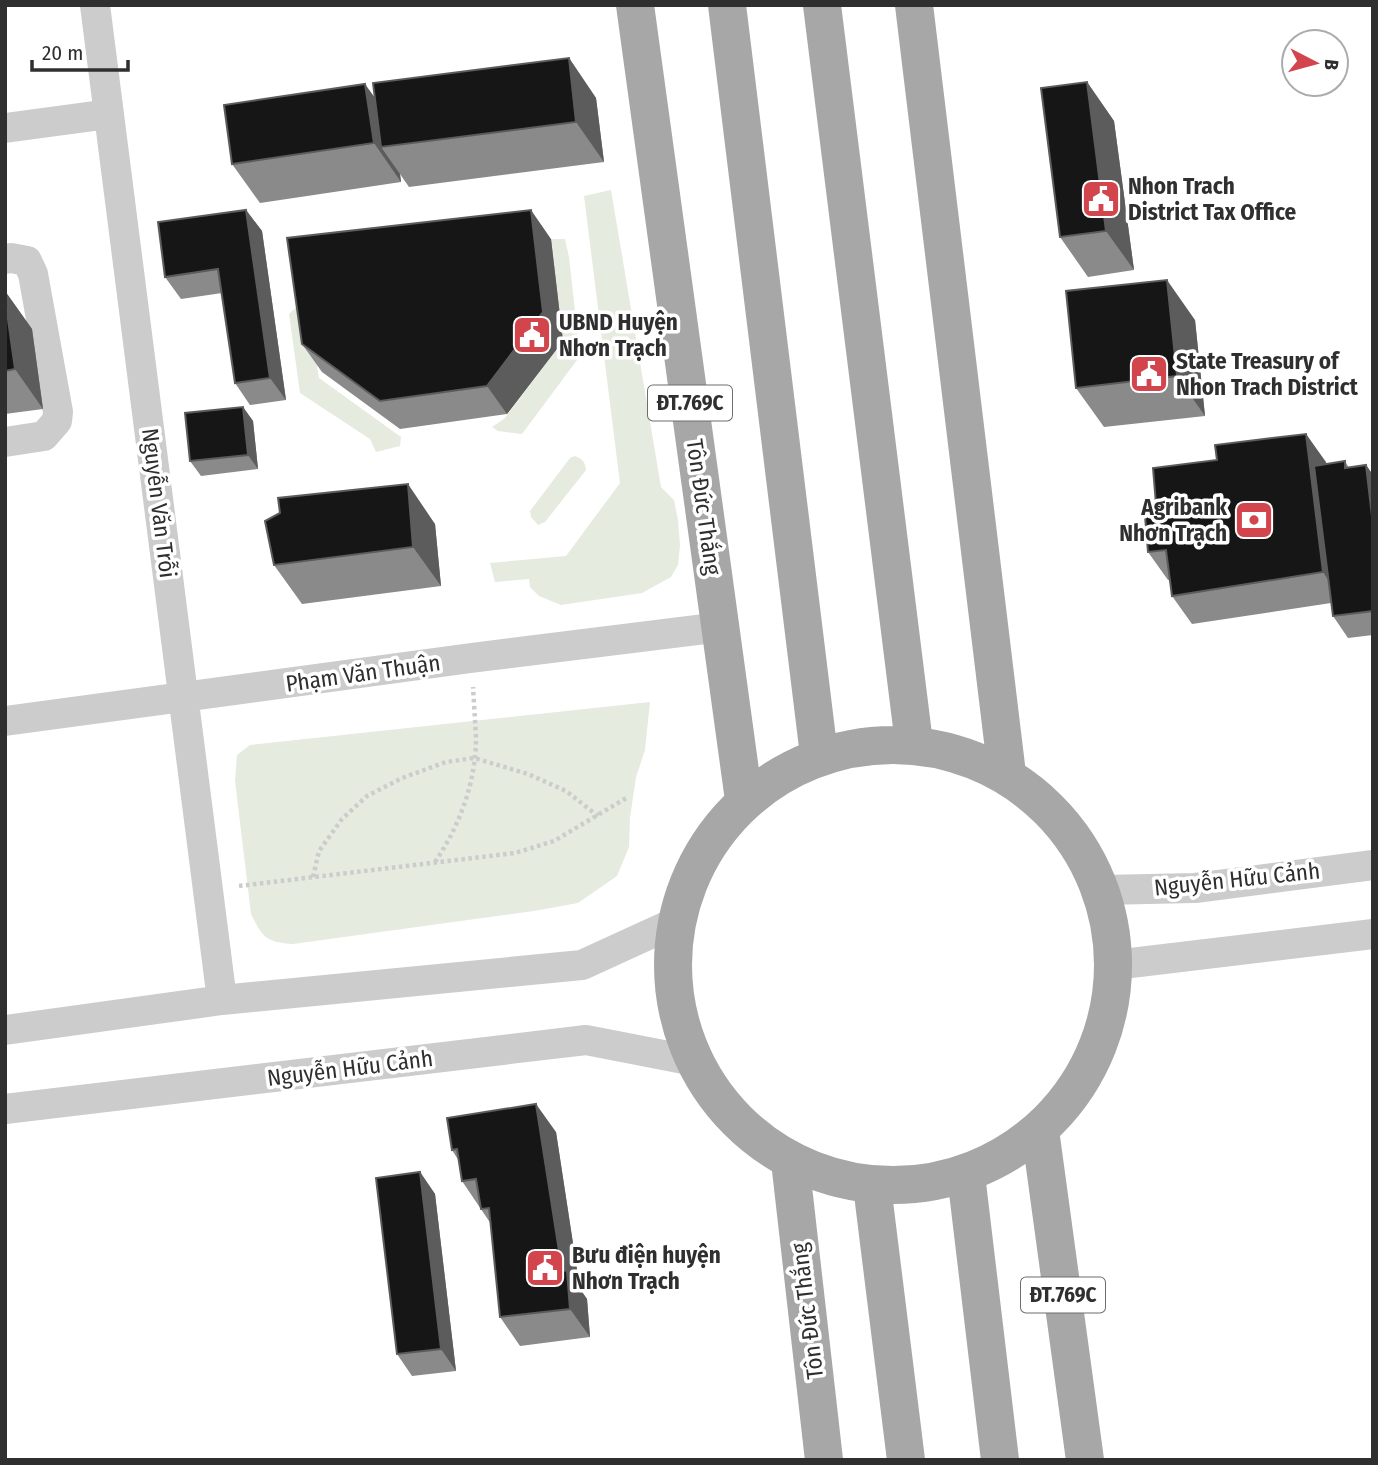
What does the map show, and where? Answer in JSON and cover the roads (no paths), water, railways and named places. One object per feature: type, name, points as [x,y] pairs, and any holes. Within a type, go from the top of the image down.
[{"type":"main road","name":"Tôn Đức Thắng","points":[[635,5],[744,800]]},
{"type":"main road","points":[[727,5],[820,755]]},
{"type":"main road","points":[[822,5],[914,743]]},
{"type":"main road","points":[[914,5],[1007,774]]},
{"type":"main road","points":[[914,743],[963,753],[1007,774],[1065,824],[1102,890],[1114,965],[1109,1012],[1095,1056],[1072,1096],[1040,1130],[1006,1156],[966,1175],[919,1186],[872,1186],[830,1178],[790,1161],[734,1119],[694,1060],[674,993],[676,922],[701,856],[744,800],[780,774],[820,755],[866,744],[914,743]]},
{"type":"main road","name":"ĐT.769C","points":[[1040,1130],[1085,1460]]},
{"type":"main road","name":"Tôn Đức Thắng","points":[[790,1161],[824,1460]]},
{"type":"main road","points":[[966,1175],[1000,1460]]},
{"type":"main road","points":[[872,1186],[906,1460]]},
{"type":"street","name":"Nguyễn Văn Trỗi","points":[[95,5],[222,1000]]},
{"type":"street","points":[[5,128],[109,114]]},
{"type":"street","points":[[5,259],[27,261],[33,274],[58,412],[57,421],[44,436],[5,442]]},
{"type":"street","name":"Phạm Văn Thuận","points":[[5,721],[721,627]]},
{"type":"street","name":"Nguyễn Hữu Cảnh","points":[[1102,890],[1195,888],[1373,864]]},
{"type":"street","points":[[5,1030],[222,1000],[583,965],[676,922]]},
{"type":"street","points":[[1114,965],[1373,934]]},
{"type":"street","name":"Nguyễn Hữu Cảnh","points":[[5,1109],[586,1040],[694,1060]]},
{"type":"place","name":"Nhon Trach District Tax Office","points":[[1101,199]]},
{"type":"place","name":"UBND Huyện Nhơn Trạch","points":[[532,335]]},
{"type":"place","name":"State Treasury of Nhon Trach District","points":[[1149,374]]},
{"type":"place","name":"Agribank Nhơn Trạch","points":[[1254,520]]},
{"type":"place","name":"Bưu điện huyện Nhơn Trạch","points":[[545,1268]]}]
